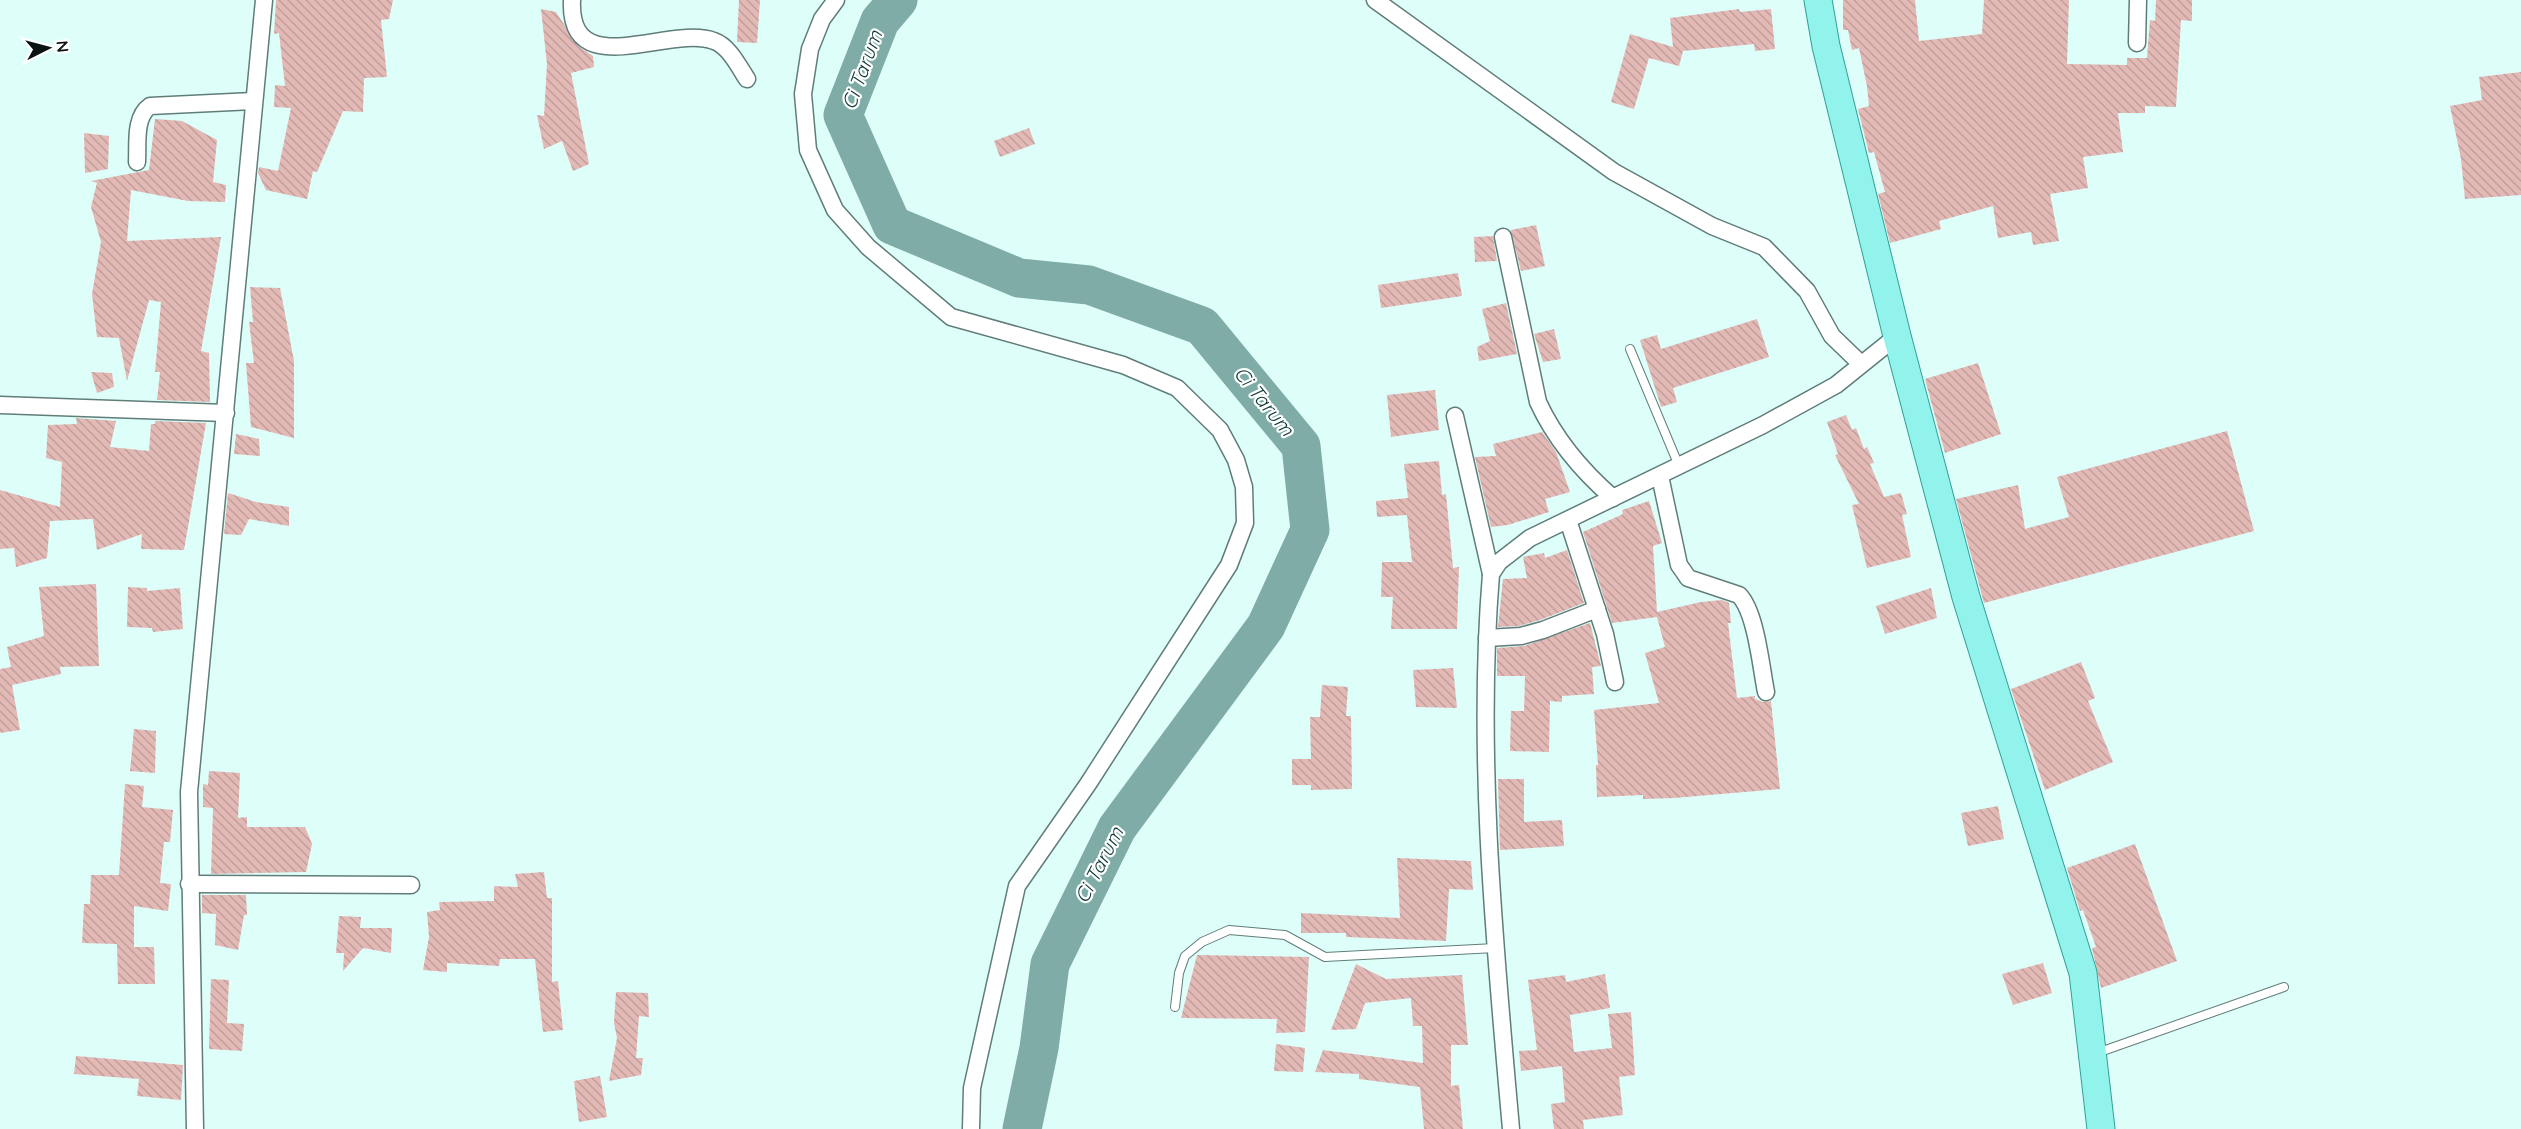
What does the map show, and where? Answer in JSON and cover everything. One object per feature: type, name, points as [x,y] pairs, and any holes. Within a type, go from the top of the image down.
[{"type":"main road","points":[[1818,0],[1826,46],[1897,336],[1966,597],[2083,973],[2101,1129]]},
{"type":"street","points":[[195,1129],[189,792],[264,0]]},
{"type":"street","points":[[572,0],[574,27],[589,43],[609,45],[692,39],[716,41],[728,51],[747,79]]},
{"type":"street","points":[[836,0],[822,19],[810,49],[803,94],[808,150],[835,210],[868,247],[951,317],[1123,365],[1177,388],[1220,430],[1236,460],[1244,486],[1245,523],[1230,565],[1088,784],[1017,886],[972,1088],[971,1129]]},
{"type":"street","points":[[1376,0],[1614,172],[1712,226],[1764,247],[1807,291],[1832,336],[1862,364]]},
{"type":"street","points":[[2137,43],[2138,0]]},
{"type":"street","points":[[137,162],[140,120],[143,111],[150,106],[253,101]]},
{"type":"street","points":[[1503,237],[1538,402],[1547,422],[1566,449],[1592,479],[1613,498]]},
{"type":"street","points":[[1491,574],[1504,558],[1530,538],[1660,476],[1836,385],[1897,336]]},
{"type":"street","points":[[0,405],[226,413]]},
{"type":"street","points":[[1455,416],[1491,574],[1485,674],[1495,948],[1511,1129]]},
{"type":"street","points":[[1660,476],[1679,564],[1688,578],[1739,595],[1744,600],[1750,617],[1766,692]]},
{"type":"street","points":[[1568,520],[1597,609],[1615,682]]},
{"type":"street","points":[[1487,638],[1521,636],[1597,609]]},
{"type":"street","points":[[189,884],[411,885]]},
{"type":"lane","points":[[1630,349],[1679,466]]},
{"type":"lane","points":[[1175,1007],[1179,973],[1185,956],[1202,942],[1229,930],[1285,934],[1325,957],[1495,948]]},
{"type":"lane","points":[[2094,1054],[2284,987]]},
{"type":"building","points":[[276,0],[393,0],[389,19],[381,20],[387,77],[364,78],[363,112],[343,111],[317,172],[313,171],[307,199],[266,190],[258,173],[259,167],[278,171],[291,108],[274,107],[275,85],[285,86],[279,33],[274,34]]},
{"type":"building","points":[[739,0],[760,0],[757,43],[737,42]]},
{"type":"building","points":[[1843,0],[1915,0],[1919,41],[1982,34],[1984,0],[2069,0],[2067,64],[2127,65],[2127,58],[2147,58],[2150,20],[2155,21],[2156,0],[2192,0],[2192,21],[2181,20],[2176,107],[2145,106],[2145,113],[2118,113],[2123,152],[2083,157],[2088,188],[2050,194],[2059,241],[2033,245],[2031,232],[1998,238],[1993,206],[1939,221],[1941,229],[1890,243],[1878,194],[1885,192],[1874,152],[1869,153],[1858,109],[1869,106],[1867,86],[1859,48],[1852,50],[1848,30],[1843,30]]},
{"type":"building","points":[[541,9],[556,12],[578,46],[593,56],[594,67],[571,73],[589,164],[573,171],[562,141],[544,149],[537,115],[544,116],[547,64]]},
{"type":"building","points":[[1739,9],[1740,12],[1771,9],[1775,49],[1755,51],[1754,44],[1683,51],[1679,66],[1649,58],[1634,109],[1611,102],[1630,34],[1673,47],[1670,18]]},
{"type":"building","points":[[2521,72],[2521,195],[2465,199],[2461,159],[2450,106],[2482,100],[2479,77]]},
{"type":"building","points":[[155,119],[182,121],[217,140],[213,182],[226,185],[225,202],[188,201],[131,190],[127,241],[221,237],[201,351],[209,353],[210,402],[157,400],[160,372],[155,372],[161,302],[149,300],[127,381],[119,338],[97,337],[92,294],[101,242],[91,207],[97,183],[91,181],[149,170]]},
{"type":"building","points":[[1029,128],[1035,144],[1000,157],[994,141]]},
{"type":"building","points":[[84,133],[109,136],[108,169],[85,173]]},
{"type":"building","points":[[1536,225],[1545,266],[1521,271],[1511,230]]},
{"type":"building","points":[[1493,236],[1497,261],[1475,262],[1474,237]]},
{"type":"building","points":[[1458,273],[1462,296],[1381,308],[1378,285]]},
{"type":"building","points":[[250,287],[280,288],[294,361],[294,438],[251,427],[246,363],[254,363],[249,322],[253,322]]},
{"type":"building","points":[[1506,303],[1517,354],[1479,361],[1477,347],[1490,341],[1482,309]]},
{"type":"building","points":[[1757,319],[1769,357],[1673,388],[1677,402],[1661,407],[1640,340],[1657,335],[1661,349]]},
{"type":"building","points":[[1554,329],[1561,359],[1543,362],[1534,334]]},
{"type":"building","points":[[1978,363],[2001,434],[1945,453],[1925,379]]},
{"type":"building","points":[[91,372],[112,373],[114,387],[97,393]]},
{"type":"building","points":[[1435,390],[1439,430],[1391,437],[1387,395]]},
{"type":"building","points":[[1846,415],[1852,430],[1856,428],[1864,449],[1867,447],[1874,463],[1870,464],[1884,497],[1901,493],[1907,514],[1902,515],[1911,557],[1867,568],[1852,505],[1859,504],[1835,455],[1838,454],[1827,422]]},
{"type":"building","points":[[76,418],[116,421],[110,447],[149,451],[151,424],[155,424],[155,421],[206,423],[184,550],[141,549],[142,534],[97,550],[93,519],[50,521],[47,558],[16,567],[14,548],[0,549],[0,490],[60,507],[62,462],[46,458],[48,425],[77,424]]},
{"type":"building","points":[[2227,431],[2254,531],[1984,603],[1956,499],[2018,485],[2025,529],[2069,517],[2057,477]]},
{"type":"building","points":[[1542,432],[1556,452],[1570,492],[1545,499],[1549,512],[1508,525],[1491,527],[1475,457],[1496,456],[1493,444]]},
{"type":"building","points":[[236,434],[259,439],[260,456],[234,454]]},
{"type":"building","points":[[1439,461],[1442,495],[1446,494],[1453,568],[1459,567],[1457,629],[1391,629],[1393,597],[1381,597],[1382,562],[1412,562],[1407,515],[1377,517],[1376,501],[1408,498],[1404,464]]},
{"type":"building","points":[[228,493],[256,502],[289,507],[289,526],[249,519],[241,535],[224,534]]},
{"type":"building","points":[[1649,501],[1662,543],[1653,546],[1657,612],[1701,602],[1722,600],[1729,603],[1731,623],[1728,623],[1737,698],[1755,696],[1755,699],[1763,702],[1771,701],[1780,789],[1674,798],[1643,799],[1643,795],[1597,797],[1596,765],[1598,765],[1594,710],[1659,703],[1645,653],[1665,647],[1657,617],[1612,623],[1583,532],[1623,514],[1622,510]]},
{"type":"building","points":[[1567,550],[1584,603],[1519,626],[1498,627],[1503,579],[1527,578],[1523,557],[1544,553],[1545,558]]},
{"type":"building","points":[[96,584],[99,666],[60,667],[61,674],[12,685],[20,730],[0,733],[0,669],[11,667],[7,647],[44,636],[39,587]]},
{"type":"building","points":[[128,587],[147,588],[147,591],[180,588],[183,629],[153,632],[152,628],[127,627]]},
{"type":"building","points":[[1931,588],[1937,618],[1885,634],[1876,606]]},
{"type":"building","points":[[1590,623],[1601,666],[1592,667],[1594,694],[1562,696],[1562,702],[1550,701],[1549,752],[1510,751],[1511,711],[1524,711],[1525,676],[1497,676],[1497,648],[1524,646]]},
{"type":"building","points":[[2081,662],[2095,698],[2088,701],[2113,762],[2045,790],[2011,689]]},
{"type":"building","points":[[1453,668],[1457,708],[1416,707],[1413,670]]},
{"type":"building","points":[[1322,685],[1348,687],[1346,716],[1351,716],[1352,789],[1311,790],[1311,785],[1292,785],[1292,759],[1311,759],[1310,717],[1320,717]]},
{"type":"building","points":[[134,729],[156,731],[155,773],[130,771]]},
{"type":"building","points":[[209,771],[240,773],[238,818],[247,817],[247,827],[305,827],[312,844],[306,872],[211,874],[213,808],[203,807],[203,784],[208,785]]},
{"type":"building","points":[[1498,779],[1524,779],[1524,822],[1562,820],[1564,846],[1500,850]]},
{"type":"building","points":[[125,784],[144,786],[142,807],[173,810],[170,842],[164,842],[160,883],[171,884],[168,911],[134,906],[134,947],[154,947],[155,984],[118,984],[117,944],[82,943],[84,904],[90,904],[91,875],[119,875]]},
{"type":"building","points":[[1998,806],[2004,839],[1968,846],[1961,813]]},
{"type":"building","points":[[2135,844],[2177,961],[2101,988],[2092,948],[2096,947],[2083,910],[2080,911],[2067,868]]},
{"type":"building","points":[[1397,858],[1471,861],[1473,890],[1449,889],[1446,941],[1346,937],[1346,933],[1301,933],[1301,913],[1400,918]]},
{"type":"building","points":[[544,872],[547,898],[552,898],[552,982],[558,981],[563,1030],[543,1032],[535,959],[500,959],[499,966],[447,963],[447,972],[423,970],[429,937],[427,912],[440,910],[439,902],[494,901],[494,886],[518,887],[515,874]]},
{"type":"building","points":[[202,895],[246,895],[247,915],[244,915],[238,950],[215,945],[216,914],[202,913]]},
{"type":"building","points":[[339,916],[361,917],[360,928],[392,928],[391,953],[363,948],[343,971],[344,953],[336,953]]},
{"type":"building","points":[[1197,955],[1309,957],[1305,1032],[1276,1033],[1277,1019],[1181,1018]]},
{"type":"building","points":[[2043,963],[2052,993],[2013,1005],[2002,974]]},
{"type":"building","points":[[1356,964],[1386,979],[1462,975],[1468,1045],[1451,1045],[1451,1086],[1459,1085],[1463,1129],[1424,1129],[1420,1087],[1359,1079],[1359,1074],[1315,1072],[1323,1050],[1423,1063],[1422,1026],[1413,1026],[1411,998],[1365,1003],[1356,1029],[1331,1030]]},
{"type":"building","points":[[1605,974],[1610,1008],[1570,1015],[1574,1052],[1612,1048],[1608,1014],[1631,1012],[1635,1075],[1619,1077],[1623,1115],[1583,1120],[1584,1129],[1554,1129],[1551,1104],[1565,1102],[1562,1066],[1521,1071],[1519,1051],[1537,1050],[1528,980],[1565,975],[1566,982]]},
{"type":"building","points":[[211,979],[229,980],[227,1023],[244,1024],[242,1051],[209,1049]]},
{"type":"building","points":[[616,992],[648,993],[649,1017],[639,1016],[636,1058],[643,1058],[641,1075],[609,1081],[617,1038],[614,1023]]},
{"type":"building","points":[[1276,1044],[1305,1048],[1303,1072],[1274,1071]]},
{"type":"building","points":[[76,1056],[183,1065],[181,1100],[137,1096],[139,1079],[74,1074]]},
{"type":"building","points":[[600,1076],[607,1117],[579,1122],[574,1081]]},
{"type":"waterway","name":"Ci Tarum","points":[[898,0],[880,21],[843,115],[892,225],[1019,278],[1089,285],[1202,326],[1301,446],[1310,530],[1266,626],[1117,828],[1050,964],[1039,1048],[1022,1129]]}]
